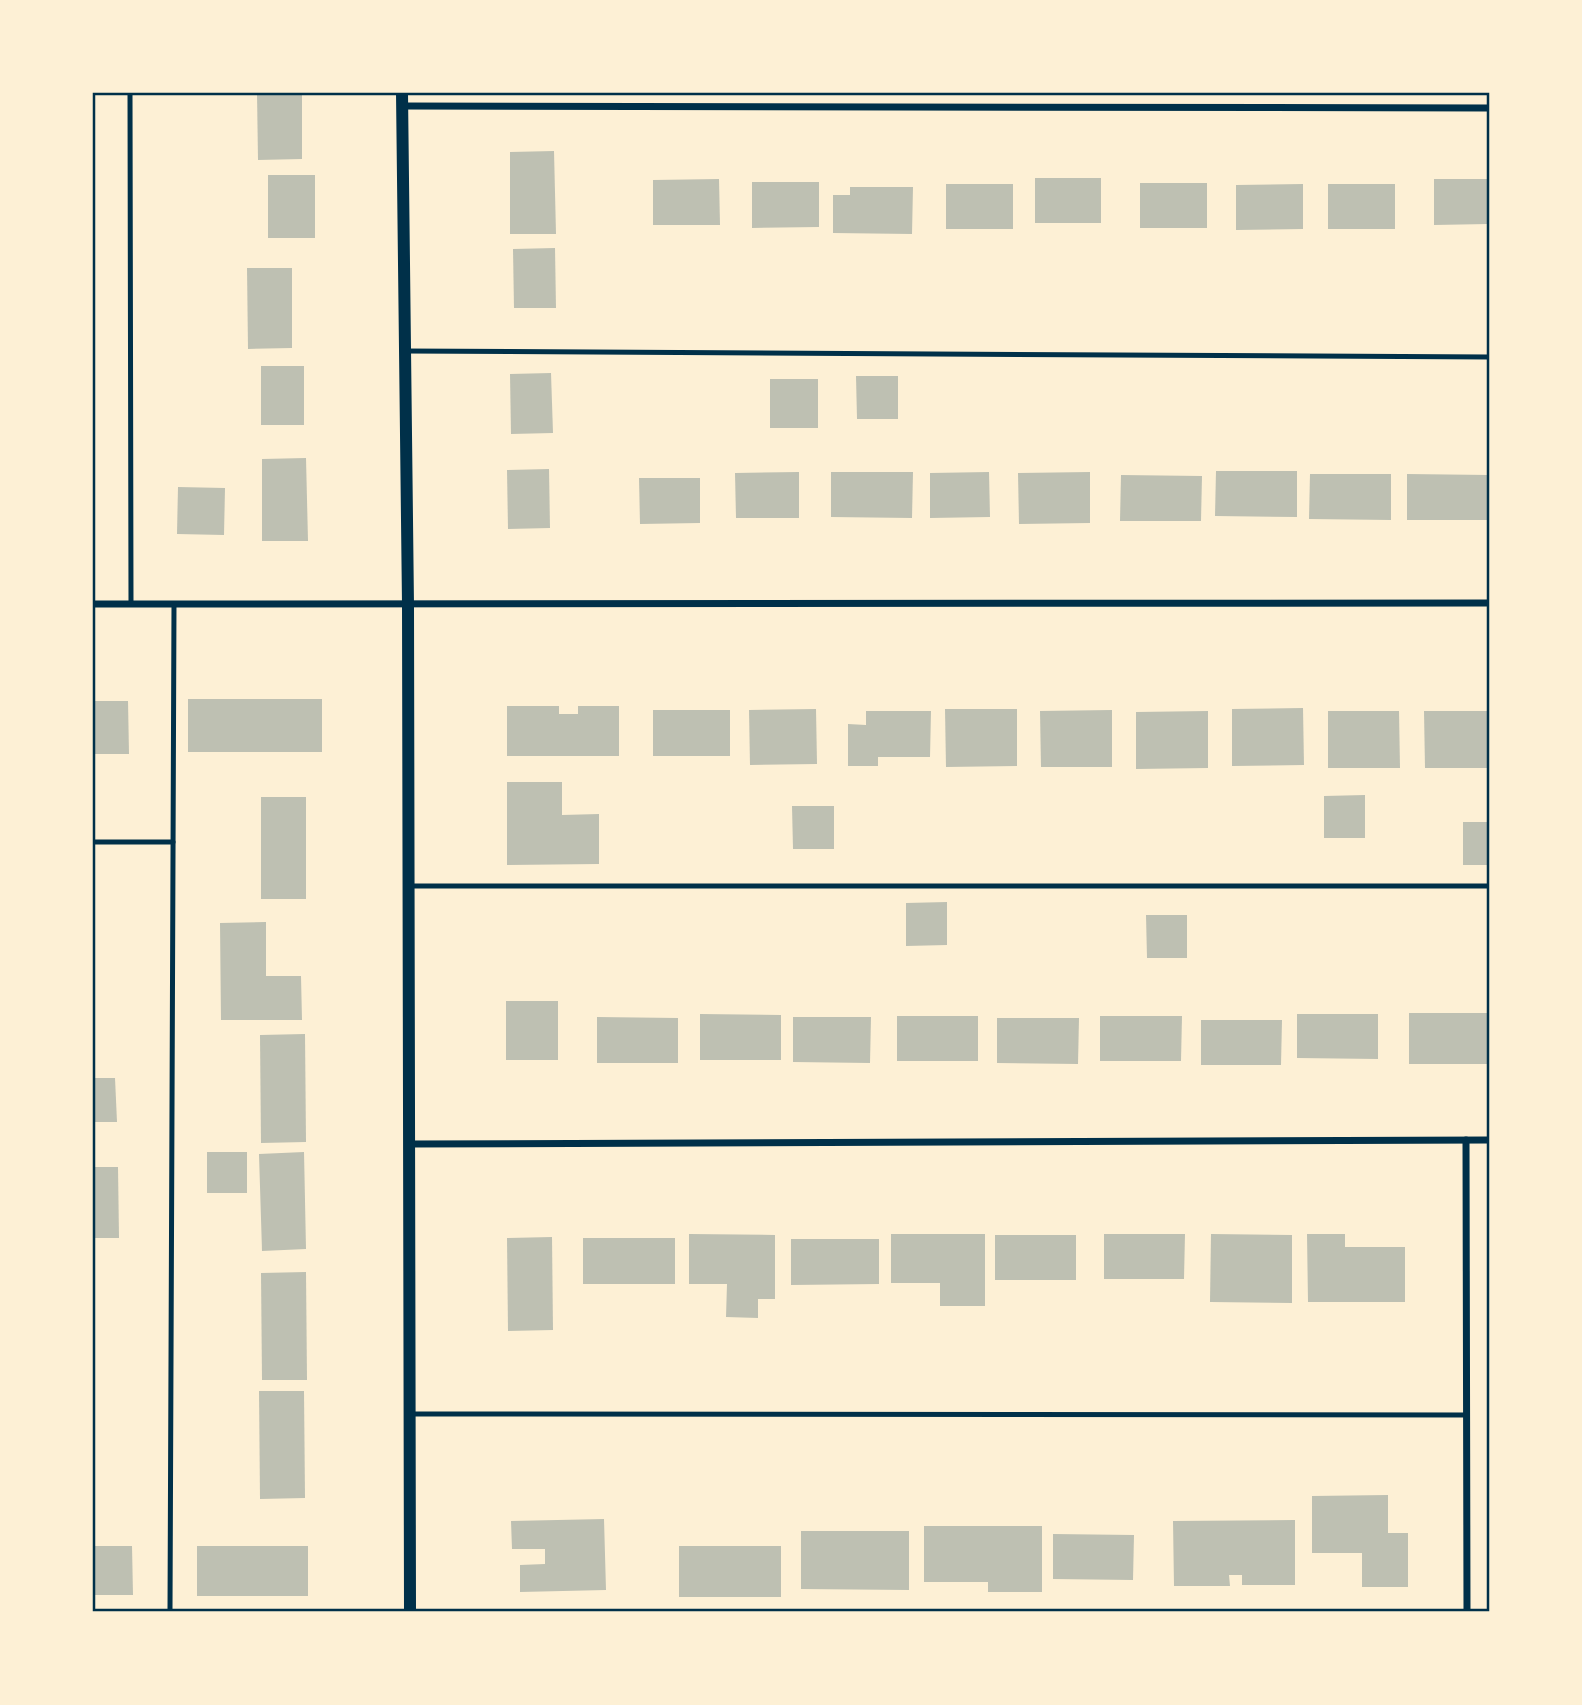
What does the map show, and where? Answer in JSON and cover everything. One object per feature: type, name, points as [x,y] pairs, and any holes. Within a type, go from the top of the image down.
[{"type":"street","points":[[410,1612],[408,605],[402,99],[1489,108]]},
{"type":"street","points":[[93,604],[1489,603]]},
{"type":"street","points":[[1466,1140],[1467,1612]]},
{"type":"street","points":[[409,1144],[1489,1140]]},
{"type":"lane","points":[[130,93],[131,604]]},
{"type":"lane","points":[[403,351],[1489,357]]},
{"type":"lane","points":[[170,1612],[174,604]]},
{"type":"lane","points":[[93,842],[173,842]]},
{"type":"lane","points":[[407,886],[1489,886]]},
{"type":"lane","points":[[409,1414],[1466,1415]]},
{"type":"building","points":[[257,93],[302,93],[302,159],[258,160]]},
{"type":"building","points":[[554,151],[556,234],[510,234],[510,152]]},
{"type":"building","points":[[268,175],[315,175],[315,238],[268,238]]},
{"type":"building","points":[[1035,178],[1101,178],[1101,223],[1035,223]]},
{"type":"building","points":[[719,179],[720,225],[653,225],[653,180]]},
{"type":"building","points":[[1434,179],[1488,179],[1488,224],[1434,225]]},
{"type":"building","points":[[752,182],[819,182],[819,227],[752,228]]},
{"type":"building","points":[[1140,183],[1207,183],[1207,228],[1140,228]]},
{"type":"building","points":[[946,184],[1013,184],[1013,229],[946,229]]},
{"type":"building","points":[[1303,184],[1303,229],[1236,230],[1236,185]]},
{"type":"building","points":[[1328,184],[1395,184],[1395,229],[1328,229]]},
{"type":"building","points":[[850,187],[913,187],[912,234],[833,233],[833,195],[850,195]]},
{"type":"building","points":[[555,248],[556,308],[514,308],[513,249]]},
{"type":"building","points":[[247,268],[292,268],[292,348],[248,349]]},
{"type":"building","points":[[261,366],[304,366],[304,425],[261,425]]},
{"type":"building","points":[[551,373],[553,433],[511,434],[510,374]]},
{"type":"building","points":[[856,376],[898,376],[898,419],[857,419]]},
{"type":"building","points":[[770,379],[818,379],[818,428],[770,428]]},
{"type":"building","points":[[306,458],[308,541],[262,541],[262,459]]},
{"type":"building","points":[[549,469],[550,528],[508,529],[507,470]]},
{"type":"building","points":[[1216,471],[1297,471],[1297,517],[1215,516]]},
{"type":"building","points":[[799,472],[799,518],[736,518],[735,473]]},
{"type":"building","points":[[831,472],[913,472],[912,518],[831,517]]},
{"type":"building","points":[[989,472],[990,517],[930,518],[930,473]]},
{"type":"building","points":[[1090,472],[1090,523],[1019,524],[1018,473]]},
{"type":"building","points":[[1310,474],[1391,474],[1391,520],[1309,519]]},
{"type":"building","points":[[1407,474],[1489,475],[1488,520],[1407,520]]},
{"type":"building","points":[[1121,475],[1202,476],[1201,521],[1120,521]]},
{"type":"building","points":[[639,478],[700,478],[700,523],[640,524]]},
{"type":"building","points":[[178,487],[225,488],[224,535],[177,534]]},
{"type":"building","points":[[188,699],[322,699],[322,752],[188,752]]},
{"type":"building","points":[[93,701],[128,701],[129,754],[93,754]]},
{"type":"building","points":[[507,706],[559,706],[559,714],[578,714],[578,706],[619,706],[619,756],[507,756]]},
{"type":"building","points":[[1303,708],[1304,765],[1232,766],[1232,709]]},
{"type":"building","points":[[816,709],[817,764],[750,765],[749,710]]},
{"type":"building","points":[[945,709],[1017,709],[1017,766],[946,767]]},
{"type":"building","points":[[653,710],[730,710],[730,756],[653,756]]},
{"type":"building","points":[[1112,710],[1112,767],[1041,767],[1040,711]]},
{"type":"building","points":[[866,711],[931,711],[930,757],[878,757],[878,766],[848,766],[848,724],[866,725]]},
{"type":"building","points":[[1208,711],[1208,768],[1136,769],[1136,712]]},
{"type":"building","points":[[1328,711],[1399,711],[1400,768],[1328,768]]},
{"type":"building","points":[[1424,711],[1489,711],[1489,768],[1425,768]]},
{"type":"building","points":[[507,782],[562,782],[562,815],[599,814],[599,864],[507,865]]},
{"type":"building","points":[[1365,795],[1365,838],[1324,838],[1324,796]]},
{"type":"building","points":[[261,797],[306,797],[306,899],[261,899]]},
{"type":"building","points":[[792,806],[834,806],[834,849],[793,849]]},
{"type":"building","points":[[1463,822],[1489,822],[1489,865],[1463,865]]},
{"type":"building","points":[[947,902],[947,945],[906,946],[906,903]]},
{"type":"building","points":[[1146,915],[1187,915],[1187,958],[1147,958]]},
{"type":"building","points":[[266,922],[266,976],[301,976],[302,1020],[221,1020],[220,923]]},
{"type":"building","points":[[506,1001],[558,1001],[558,1060],[506,1060]]},
{"type":"building","points":[[1409,1013],[1488,1013],[1488,1064],[1409,1064]]},
{"type":"building","points":[[700,1014],[781,1015],[781,1060],[700,1060]]},
{"type":"building","points":[[1297,1014],[1378,1014],[1378,1059],[1297,1058]]},
{"type":"building","points":[[897,1016],[978,1016],[978,1061],[897,1061]]},
{"type":"building","points":[[1100,1016],[1182,1016],[1181,1061],[1100,1061]]},
{"type":"building","points":[[597,1017],[678,1018],[678,1063],[597,1063]]},
{"type":"building","points":[[793,1017],[871,1017],[870,1063],[793,1062]]},
{"type":"building","points":[[997,1018],[1079,1018],[1078,1064],[997,1063]]},
{"type":"building","points":[[1201,1020],[1282,1020],[1281,1065],[1201,1065]]},
{"type":"building","points":[[305,1034],[306,1142],[261,1143],[260,1035]]},
{"type":"building","points":[[93,1078],[115,1078],[117,1122],[93,1122]]},
{"type":"building","points":[[207,1152],[247,1152],[247,1193],[207,1193]]},
{"type":"building","points":[[304,1152],[306,1249],[262,1251],[259,1154]]},
{"type":"building","points":[[93,1167],[118,1167],[119,1238],[93,1238]]},
{"type":"building","points":[[689,1234],[775,1235],[775,1299],[758,1299],[758,1318],[726,1317],[727,1284],[689,1284]]},
{"type":"building","points":[[891,1234],[985,1234],[985,1306],[940,1306],[940,1283],[891,1283]]},
{"type":"building","points":[[1104,1234],[1185,1234],[1184,1279],[1104,1279]]},
{"type":"building","points":[[1211,1234],[1292,1235],[1292,1303],[1210,1302]]},
{"type":"building","points":[[1307,1234],[1345,1234],[1345,1247],[1405,1247],[1405,1302],[1308,1302]]},
{"type":"building","points":[[995,1235],[1076,1235],[1076,1280],[995,1280]]},
{"type":"building","points":[[552,1237],[553,1330],[508,1331],[507,1238]]},
{"type":"building","points":[[583,1238],[675,1238],[675,1284],[583,1284]]},
{"type":"building","points":[[791,1239],[879,1239],[879,1284],[791,1285]]},
{"type":"building","points":[[306,1272],[307,1380],[262,1380],[261,1273]]},
{"type":"building","points":[[259,1391],[304,1391],[305,1498],[260,1499]]},
{"type":"building","points":[[1388,1495],[1388,1533],[1408,1533],[1408,1587],[1362,1587],[1362,1553],[1312,1553],[1312,1496]]},
{"type":"building","points":[[604,1519],[606,1590],[520,1592],[520,1565],[545,1564],[545,1549],[512,1549],[511,1521]]},
{"type":"building","points":[[1295,1520],[1295,1585],[1242,1585],[1242,1575],[1229,1575],[1230,1586],[1174,1586],[1173,1521]]},
{"type":"building","points":[[924,1526],[1042,1526],[1042,1592],[988,1592],[988,1582],[924,1582]]},
{"type":"building","points":[[801,1531],[909,1531],[909,1590],[801,1589]]},
{"type":"building","points":[[1053,1534],[1134,1535],[1133,1580],[1053,1579]]},
{"type":"building","points":[[93,1546],[132,1546],[133,1595],[93,1595]]},
{"type":"building","points":[[197,1546],[308,1546],[308,1596],[197,1596]]},
{"type":"building","points":[[679,1546],[781,1546],[781,1597],[679,1597]]}]
